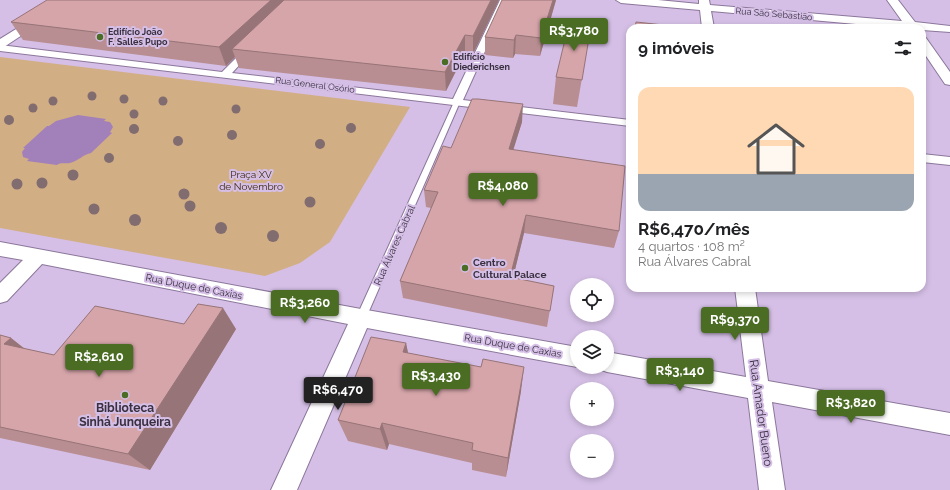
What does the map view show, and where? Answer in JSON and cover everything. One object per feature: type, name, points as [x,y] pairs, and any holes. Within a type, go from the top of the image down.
[{"type":"street","points":[[0,44],[70,0]]},
{"type":"street","name":"Rua Álvares Cabral","points":[[457,102],[504,0]]},
{"type":"street","name":"Rua São Sebastião","points":[[621,0],[705,4],[885,24]]},
{"type":"street","points":[[892,0],[910,24]]},
{"type":"street","points":[[705,4],[708,24]]},
{"type":"street","name":"Rua São Sebastião","points":[[926,28],[950,30]]},
{"type":"street","points":[[224,75],[257,43]]},
{"type":"street","points":[[926,47],[950,81]]},
{"type":"street","name":"Rua General Osório","points":[[0,48],[626,123]]},
{"type":"street","points":[[926,159],[950,162]]},
{"type":"street","name":"Rua Duque de Caxias","points":[[0,249],[361,318],[570,356]]},
{"type":"street","points":[[0,295],[39,256]]},
{"type":"street","name":"Rua Amador Bueno","points":[[746,292],[772,490]]},
{"type":"street","name":"Rua Álvares Cabral","points":[[284,490],[361,318]]},
{"type":"street","points":[[614,363],[950,424]]},
{"type":"lane","name":"Rua Álvares Cabral","points":[[361,318],[457,102]]},
{"type":"green space","name":"Praça XV de Novembro","points":[[0,57],[410,107],[330,242],[300,263],[265,276],[0,228]]},
{"type":"shaded area","points":[[78,115],[106,119],[104,121],[110,122],[113,127],[110,132],[112,133],[91,153],[70,163],[62,163],[57,165],[27,161],[29,159],[23,157],[22,152],[25,148],[23,148],[47,126],[56,121]]},
{"type":"building","points":[[47,0],[271,0],[219,47],[11,22]]},
{"type":"building","points":[[284,0],[491,0],[473,36],[465,35],[445,72],[232,49]]},
{"type":"building","points":[[502,0],[553,0],[541,38],[516,35],[514,40],[485,37]]},
{"type":"building","points":[[636,22],[654,24],[636,24]]},
{"type":"building","points":[[569,23],[591,26],[582,80],[556,77]]},
{"type":"building","points":[[472,99],[523,104],[509,149],[625,166],[619,231],[526,215],[510,277],[554,286],[550,311],[400,281],[438,192],[424,190],[443,146],[451,148]]},
{"type":"building","points":[[198,304],[223,308],[128,454],[0,427],[0,335],[11,338],[4,344],[54,355],[95,306],[184,324]]},
{"type":"building","points":[[371,337],[406,343],[403,352],[481,367],[483,359],[524,367],[508,458],[472,450],[473,443],[382,423],[380,429],[338,420]]},
{"type":"place","name":"Edifício João F. Salles Pupo","points":[[100,37]]},
{"type":"place","name":"Edifício Diederichsen","points":[[445,62]]},
{"type":"place","name":"Centro Cultural Palace","points":[[465,268]]},
{"type":"place","name":"Biblioteca Sinhá Junqueira","points":[[125,395]]}]
